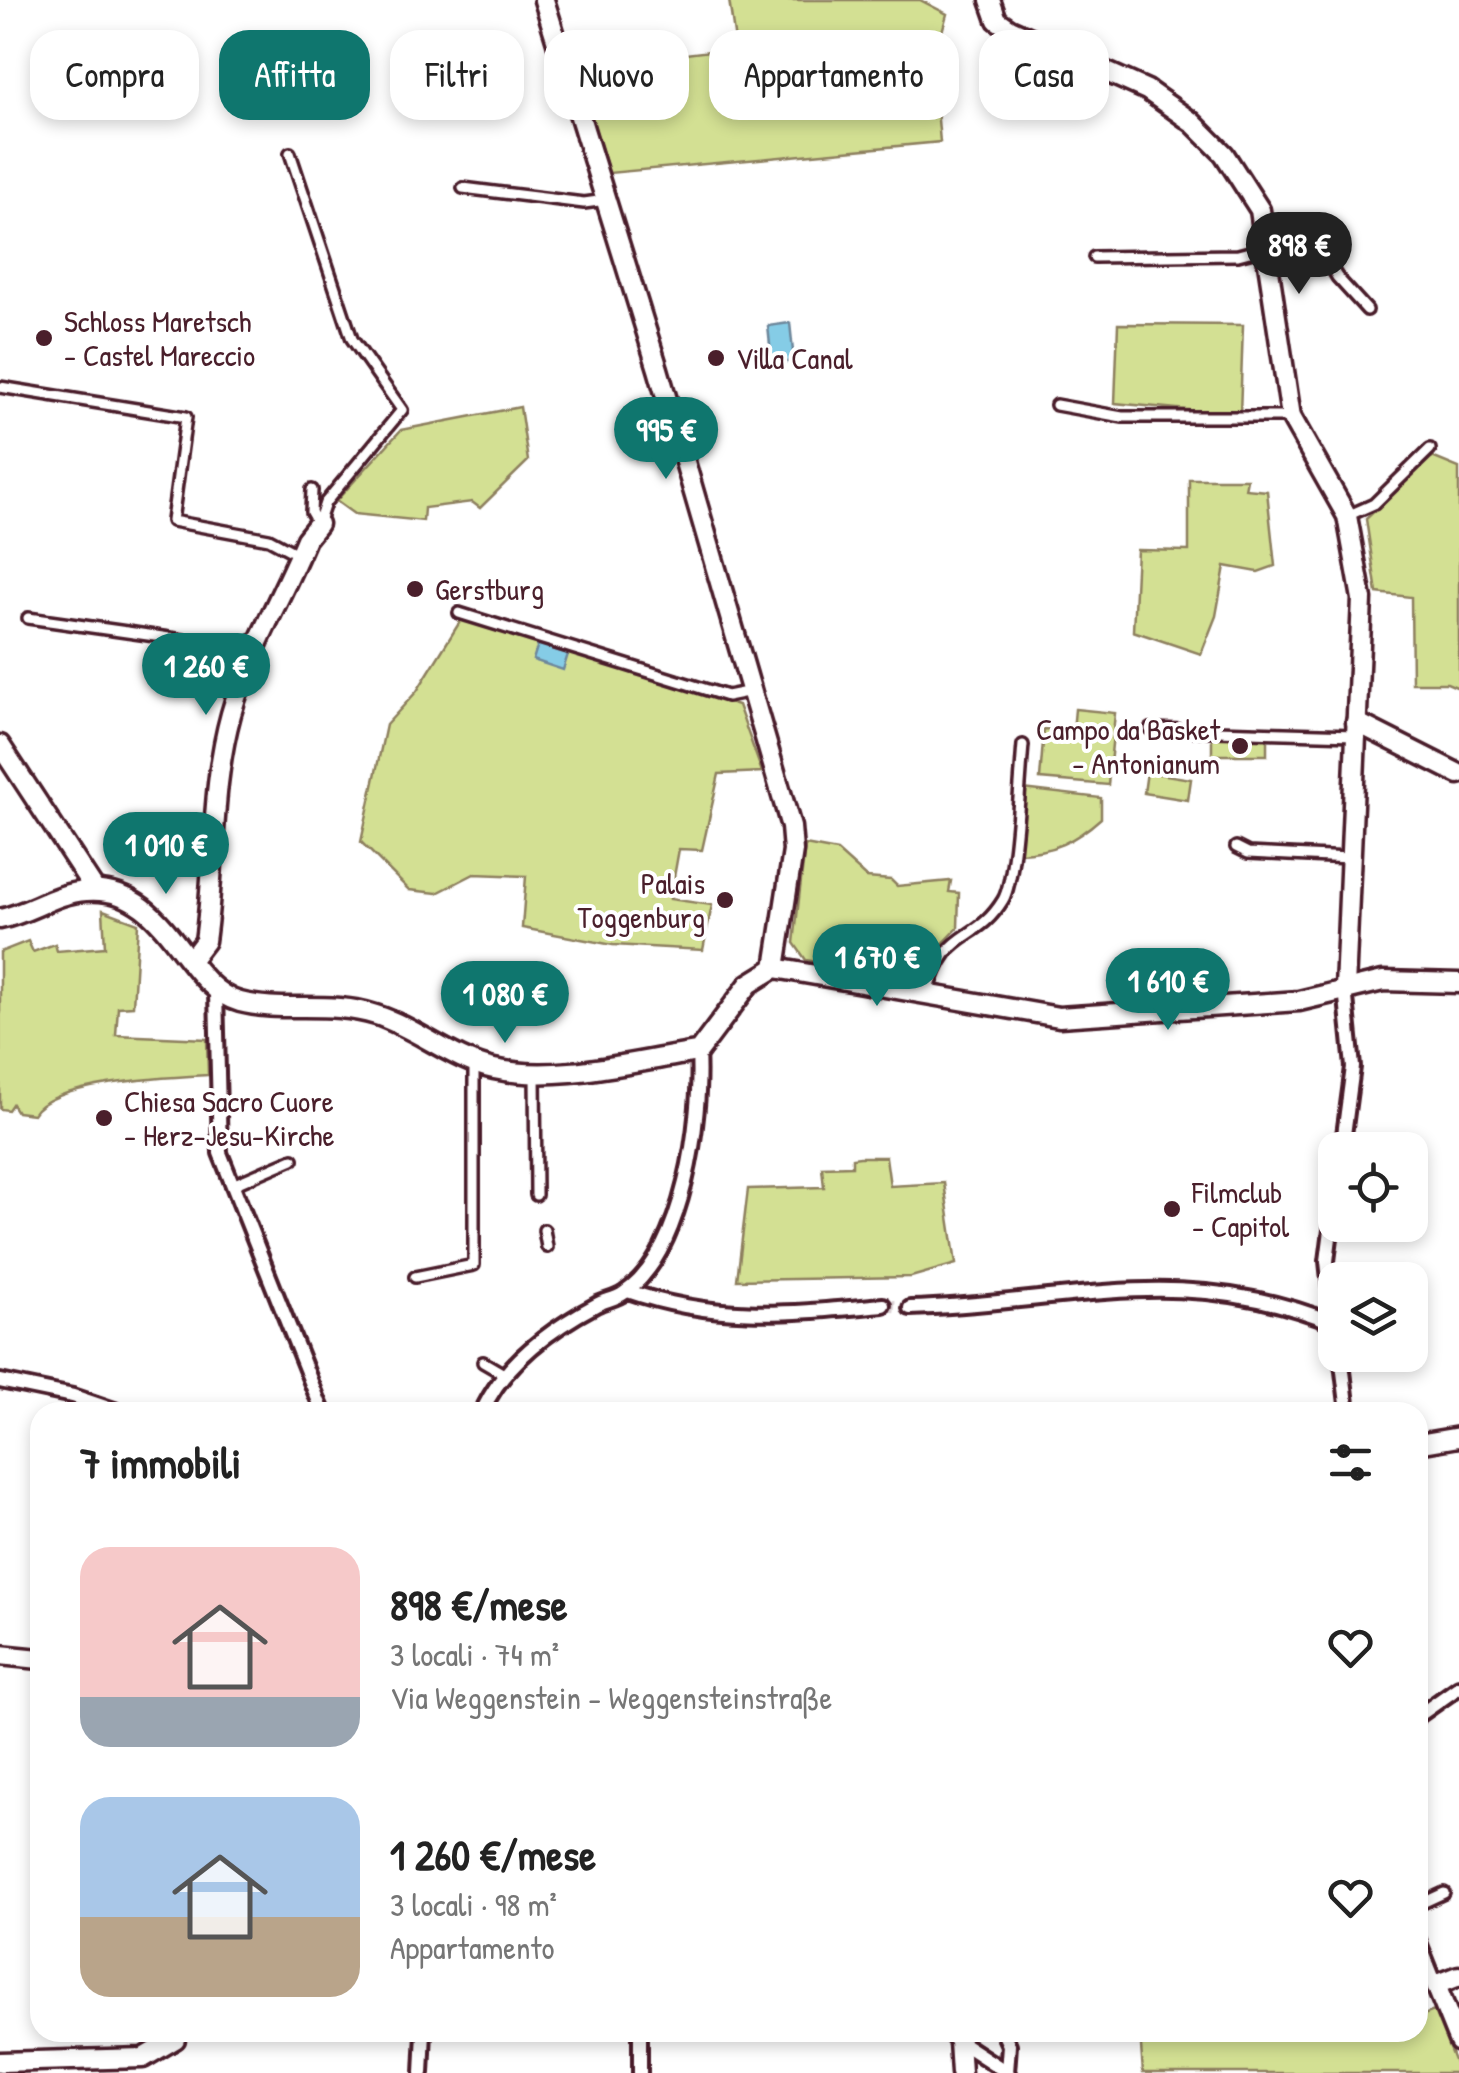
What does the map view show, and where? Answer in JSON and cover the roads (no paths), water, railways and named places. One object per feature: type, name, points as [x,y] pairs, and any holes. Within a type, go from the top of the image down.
[{"type":"street","points":[[544,0],[791,827],[792,851],[775,968]]},
{"type":"street","points":[[990,0],[997,20],[1010,29],[1147,90],[1192,122],[1224,154],[1260,210],[1291,417],[1348,516],[1362,599],[1345,988],[1353,1067],[1344,1132]]},
{"type":"street","points":[[192,958],[205,942],[210,912],[217,781],[231,714],[254,650],[318,524]]},
{"type":"street","points":[[1355,729],[1459,774]]},
{"type":"street","points":[[0,745],[96,890]]},
{"type":"street","points":[[0,920],[74,893],[96,890],[133,900],[192,958],[216,992],[242,1003],[319,1004],[377,1015],[474,1062],[535,1073],[698,1052]]},
{"type":"street","points":[[487,1402],[502,1373],[564,1317],[628,1291],[669,1230],[687,1182],[700,1077],[698,1052],[750,984],[775,968],[986,1006],[1080,1016],[1299,1001],[1345,988],[1408,979],[1459,983]]},
{"type":"street","points":[[216,992],[220,1153],[320,1402]]},
{"type":"street","points":[[910,1308],[1174,1287],[1272,1300],[1318,1319]]},
{"type":"street","points":[[628,1291],[656,1301],[740,1316],[883,1305]]},
{"type":"street","points":[[1343,1372],[1347,1402]]},
{"type":"street","points":[[0,1381],[91,1402]]},
{"type":"street","points":[[1428,1442],[1459,1437]]},
{"type":"street","points":[[0,1655],[30,1658]]},
{"type":"street","points":[[1428,1709],[1459,1687]]},
{"type":"street","points":[[1428,1965],[1459,2042]]},
{"type":"street","points":[[1436,1985],[1459,1976]]},
{"type":"street","points":[[0,2062],[143,2058],[173,2042]]},
{"type":"street","points":[[422,2073],[424,2042]]},
{"type":"street","points":[[640,2042],[640,2073]]},
{"type":"street","points":[[957,2042],[962,2073]]},
{"type":"street","points":[[963,2042],[1008,2073]]},
{"type":"street","points":[[1008,2042],[1008,2073]]},
{"type":"lane","points":[[290,153],[352,339],[402,410],[325,504],[318,524]]},
{"type":"lane","points":[[463,188],[584,204],[606,200]]},
{"type":"lane","points":[[1094,257],[1238,255],[1268,247],[1318,245],[1337,278],[1367,310]]},
{"type":"lane","points":[[0,387],[186,416],[172,521],[269,539],[299,556]]},
{"type":"lane","points":[[1056,405],[1122,416],[1291,417]]},
{"type":"lane","points":[[1348,516],[1374,504],[1430,449]]},
{"type":"lane","points":[[312,490],[311,512],[318,524]]},
{"type":"lane","points":[[459,613],[727,696],[752,691]]},
{"type":"lane","points":[[28,618],[254,650]]},
{"type":"lane","points":[[1150,729],[1355,729]]},
{"type":"lane","points":[[928,994],[936,964],[951,942],[978,928],[1008,891],[1023,745]]},
{"type":"lane","points":[[1236,846],[1248,854],[1349,858]]},
{"type":"lane","points":[[415,1278],[474,1265],[474,1062]]},
{"type":"lane","points":[[535,1073],[536,1195]]},
{"type":"lane","points":[[234,1184],[293,1159]]},
{"type":"lane","points":[[544,1230],[548,1247]]},
{"type":"lane","points":[[483,1362],[502,1373]]},
{"type":"lane","points":[[1428,1900],[1444,1894]]},
{"type":"water","points":[[790,323],[794,361],[772,364],[768,326]]},
{"type":"water","points":[[538,644],[568,654],[563,670],[533,660]]},
{"type":"tunnel","points":[[883,1305],[910,1308]]},
{"type":"place","name":"Schloss Maretsch - Castel Mareccio","points":[[44,338]]},
{"type":"place","name":"Villa Canal","points":[[716,358]]},
{"type":"place","name":"Gerstburg","points":[[415,589]]},
{"type":"place","name":"Campo da Basket - Antonianum","points":[[1240,746]]},
{"type":"place","name":"Palais Toggenburg","points":[[725,900]]},
{"type":"place","name":"Chiesa Sacro Cuore - Herz-Jesu-Kirche","points":[[104,1118]]},
{"type":"place","name":"Filmclub - Capitol","points":[[1172,1209]]}]
